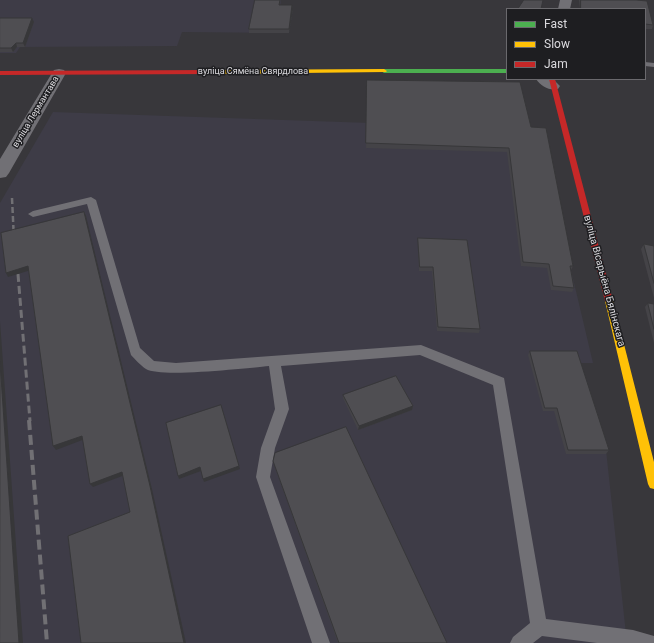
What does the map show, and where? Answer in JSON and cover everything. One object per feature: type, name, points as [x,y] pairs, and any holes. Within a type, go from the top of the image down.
[{"type":"street","name":"вуліца Сямёна Свярдлова","points":[[0,73],[506,71]]},
{"type":"street","name":"вуліца Лермантава","points":[[0,173],[59,73]]},
{"type":"street","name":"вуліца Вісарыёна Бялінскага","points":[[549,81],[627,370],[652,469],[654,484]]},
{"type":"lane","points":[[33,214],[91,200],[135,351],[151,366],[176,368],[421,350],[499,382],[539,627]]},
{"type":"lane","points":[[274,360],[282,409],[268,448],[264,476],[320,643]]},
{"type":"lane","points":[[519,643],[539,627],[633,639],[650,643]]},
{"type":"shaded area","points":[[0,0],[281,0],[280,9],[293,9],[289,33],[182,32],[177,46],[20,47],[16,53],[0,53]]},
{"type":"shaded area","points":[[53,112],[544,129],[571,270],[593,363],[581,363],[606,450],[627,643],[0,643],[0,203]]},
{"type":"building","points":[[255,0],[280,0],[279,5],[292,5],[289,29],[249,29]]},
{"type":"building","points":[[524,0],[543,0],[541,8],[519,8]]},
{"type":"building","points":[[581,0],[647,1],[653,25],[646,24],[646,8],[581,8]]},
{"type":"building","points":[[0,18],[32,18],[23,43],[16,43],[11,48],[0,48]]},
{"type":"building","points":[[367,80],[520,82],[531,127],[546,128],[573,266],[570,266],[574,288],[553,286],[549,264],[523,262],[509,148],[366,143]]},
{"type":"building","points":[[84,212],[150,486],[184,643],[81,643],[68,536],[130,512],[122,472],[90,484],[82,436],[53,446],[28,266],[6,273],[1,233]]},
{"type":"building","points":[[418,238],[467,240],[480,329],[438,327],[433,267],[420,267]]},
{"type":"building","points":[[644,244],[654,246],[654,283]]},
{"type":"building","points":[[648,303],[654,304],[654,329]]},
{"type":"building","points":[[530,351],[577,351],[609,450],[568,450],[557,408],[545,408]]},
{"type":"building","points":[[0,362],[19,643],[0,643]]},
{"type":"building","points":[[396,376],[413,406],[359,426],[343,395]]},
{"type":"building","points":[[221,405],[239,466],[203,479],[200,467],[178,476],[166,423]]},
{"type":"building","points":[[346,427],[447,643],[339,643],[273,461],[275,453]]},
{"type":"railway","points":[[12,198],[14,240]]},
{"type":"railway","points":[[17,262],[30,421]]},
{"type":"railway","points":[[29,420],[47,643]]},
{"type":"traffic: fast","points":[[384,71],[506,71]]},
{"type":"traffic: slow","points":[[212,72],[384,71]]},
{"type":"traffic: slow","points":[[609,301],[654,484]]},
{"type":"traffic: jam","points":[[0,73],[212,72]]},
{"type":"traffic: jam","points":[[552,80],[609,301]]}]
